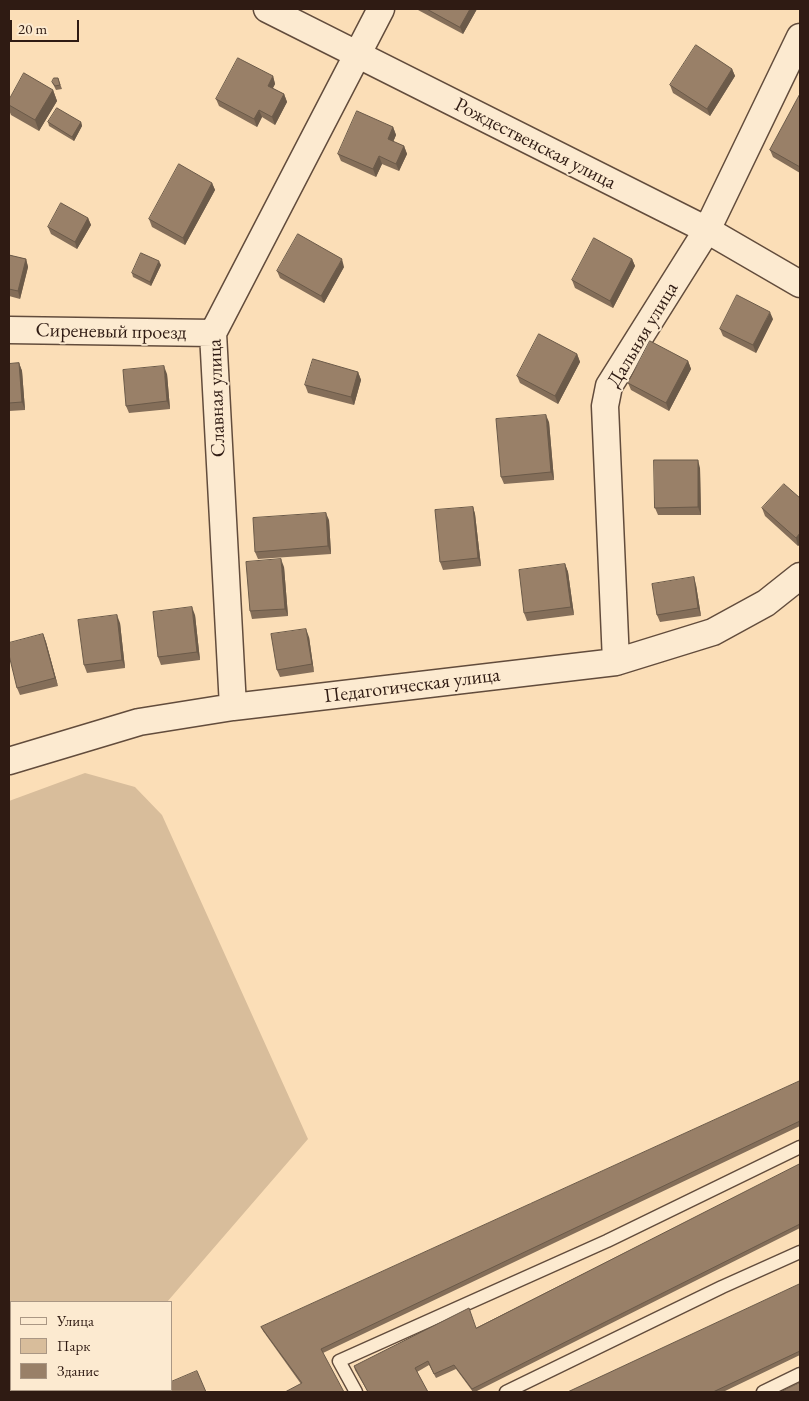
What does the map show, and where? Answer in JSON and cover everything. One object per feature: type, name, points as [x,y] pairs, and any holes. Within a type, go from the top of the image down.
[{"type":"street","name":"Рождественская улица","points":[[267,9],[706,230],[800,284]]},
{"type":"street","name":"Славная улица","points":[[233,707],[213,333],[356,53],[381,9]]},
{"type":"street","name":"Дальняя улица","points":[[616,662],[605,406],[609,386],[706,230],[800,37]]},
{"type":"street","name":"Сиреневый проезд","points":[[9,330],[213,333]]},
{"type":"street","name":"Педагогическая улица","points":[[9,762],[26,754],[139,722],[233,707],[616,662],[713,632],[766,603],[800,576]]},
{"type":"lane","points":[[356,1392],[339,1361],[607,1241],[800,1147]]},
{"type":"lane","points":[[506,1392],[722,1287],[800,1252]]},
{"type":"lane","points":[[763,1392],[800,1374]]},
{"type":"green space","points":[[85,773],[135,787],[162,815],[308,1139],[168,1301],[10,1301],[10,1391],[68,1391],[65,1392],[9,1392],[9,801]]},
{"type":"building","points":[[427,9],[470,9],[460,27]]},
{"type":"building","points":[[696,45],[732,69],[707,109],[670,85]]},
{"type":"building","points":[[238,58],[273,76],[268,86],[284,94],[272,117],[259,110],[254,119],[216,99]]},
{"type":"building","points":[[24,73],[53,90],[35,120],[9,105],[9,100]]},
{"type":"building","points":[[54,78],[58,78],[60,85],[55,86],[52,82]]},
{"type":"building","points":[[800,94],[800,167],[770,150]]},
{"type":"building","points":[[57,108],[81,122],[72,137],[48,122]]},
{"type":"building","points":[[357,111],[393,127],[388,139],[404,146],[396,164],[379,156],[373,169],[338,154]]},
{"type":"building","points":[[179,164],[212,183],[183,238],[149,219]]},
{"type":"building","points":[[61,203],[88,218],[75,242],[48,227]]},
{"type":"building","points":[[298,234],[342,259],[321,296],[277,271]]},
{"type":"building","points":[[594,238],[632,259],[610,301],[572,280]]},
{"type":"building","points":[[141,253],[159,261],[150,282],[132,273]]},
{"type":"building","points":[[9,255],[26,259],[18,291],[9,289]]},
{"type":"building","points":[[737,295],[770,312],[753,345],[720,329]]},
{"type":"building","points":[[539,334],[577,354],[555,396],[517,376]]},
{"type":"building","points":[[650,341],[688,361],[666,403],[628,383]]},
{"type":"building","points":[[313,359],[358,372],[351,397],[305,385]]},
{"type":"building","points":[[19,363],[22,402],[9,403],[9,364]]},
{"type":"building","points":[[164,366],[167,401],[126,406],[123,370]]},
{"type":"building","points":[[546,415],[551,472],[501,477],[496,419]]},
{"type":"building","points":[[654,460],[698,460],[698,507],[655,508]]},
{"type":"building","points":[[784,484],[800,498],[800,533],[796,538],[762,508]]},
{"type":"building","points":[[473,507],[478,558],[440,562],[435,510]]},
{"type":"building","points":[[326,513],[328,546],[255,552],[253,518]]},
{"type":"building","points":[[281,559],[285,609],[250,611],[246,562]]},
{"type":"building","points":[[565,564],[571,607],[524,613],[519,570]]},
{"type":"building","points":[[694,577],[698,608],[657,615],[652,584]]},
{"type":"building","points":[[192,607],[197,652],[158,657],[153,612]]},
{"type":"building","points":[[117,615],[122,660],[84,665],[78,620]]},
{"type":"building","points":[[306,629],[312,664],[277,670],[271,634]]},
{"type":"building","points":[[43,634],[55,678],[17,688],[9,655],[9,643]]},
{"type":"building","points":[[800,1081],[800,1121],[321,1349],[344,1392],[285,1392],[302,1383],[261,1327]]},
{"type":"building","points":[[800,1164],[800,1224],[472,1389],[454,1365],[434,1374],[428,1361],[415,1368],[428,1392],[368,1392],[354,1366],[469,1308],[476,1328]]},
{"type":"building","points":[[800,1284],[800,1351],[713,1392],[568,1392]]},
{"type":"building","points":[[197,1371],[206,1392],[146,1392],[172,1391],[172,1382]]},
{"type":"building","points":[[800,1383],[800,1392],[781,1392]]}]
